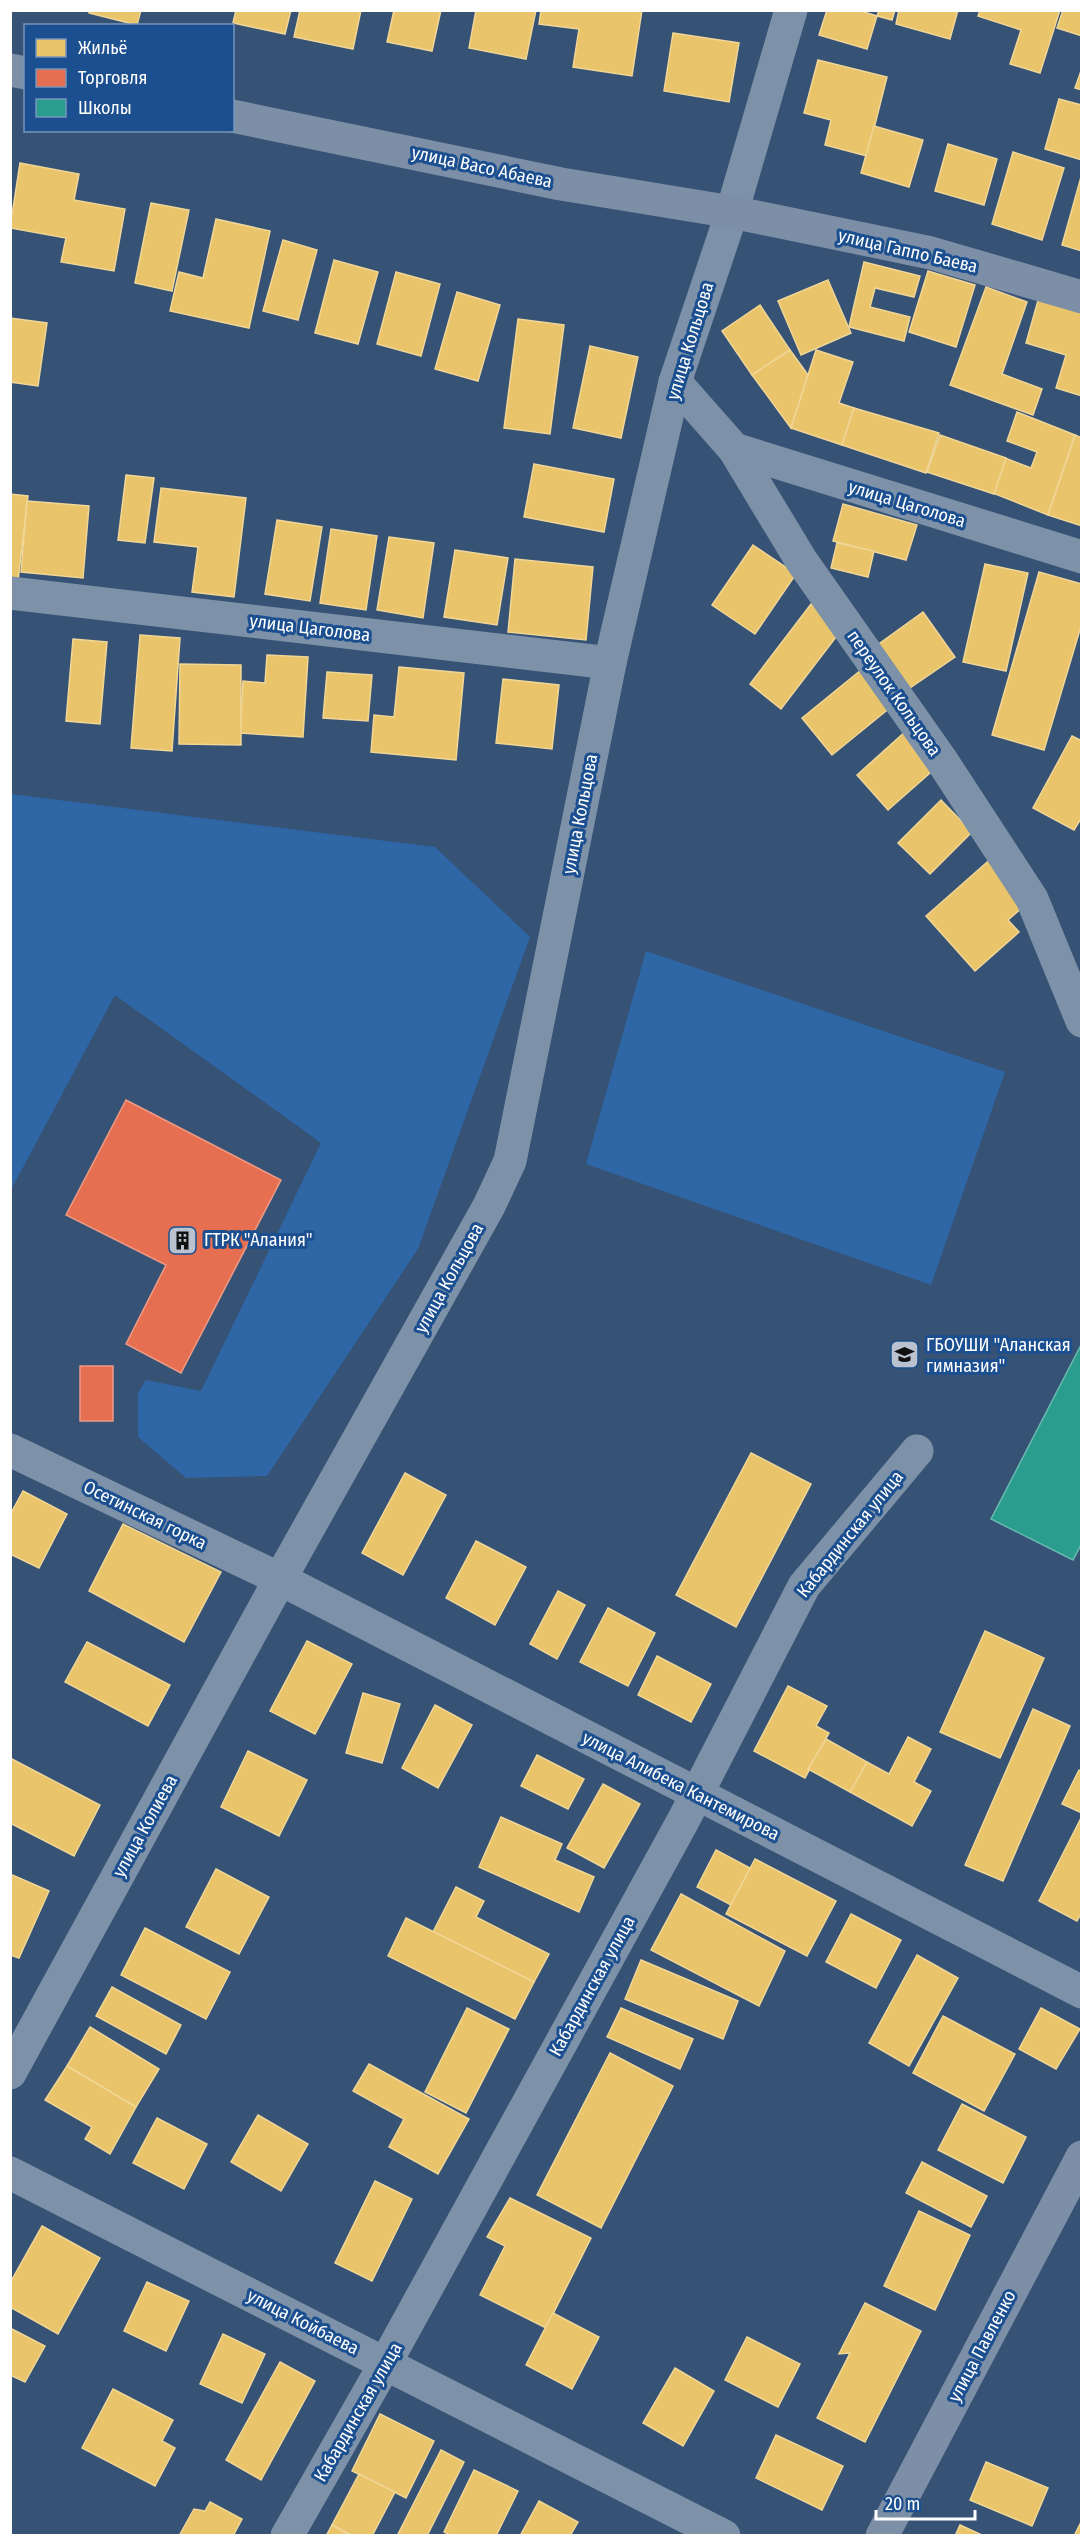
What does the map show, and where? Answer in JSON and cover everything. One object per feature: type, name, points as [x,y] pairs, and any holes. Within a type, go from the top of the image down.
[{"type":"main road","name":"улица Васо Абаева","points":[[234,116],[561,184],[732,212]]},
{"type":"main road","name":"улица Гаппо Баева","points":[[732,212],[931,253],[1082,297]]},
{"type":"main road","name":"улица Павленко","points":[[882,2535],[1082,2157]]},
{"type":"street","name":"улица Кольцова","points":[[280,1579],[489,1206],[510,1161],[609,663],[675,382],[732,212],[791,10]]},
{"type":"street","name":"переулок Кольцова","points":[[675,382],[734,449],[801,560],[942,761],[1032,899],[1082,1021]]},
{"type":"street","name":"улица Цаголова","points":[[734,449],[1082,557]]},
{"type":"street","name":"улица Цаголова","points":[[10,594],[609,663]]},
{"type":"street","name":"Осетинская горка","points":[[10,1450],[280,1579]]},
{"type":"street","name":"Кабардинская улица","points":[[287,2535],[386,2364],[697,1795],[804,1586],[916,1451]]},
{"type":"street","name":"улица Алибека Кантемирова","points":[[280,1579],[1082,1992]]},
{"type":"street","name":"улица Колиева","points":[[10,2073],[280,1579]]},
{"type":"street","name":"улица Койбаева","points":[[10,2173],[724,2535]]},
{"type":"shaded area","points":[[11,794],[435,847],[530,937],[418,1249],[267,1476],[186,1478],[138,1437],[138,1393],[146,1380],[201,1391],[321,1143],[115,995],[11,1190]]},
{"type":"shaded area","points":[[646,951],[1005,1072],[931,1285],[586,1164]]},
{"type":"building: Жильё","points":[[90,10],[141,10],[137,24],[89,13]]},
{"type":"building: Жильё","points":[[236,10],[291,10],[285,34],[233,23]]},
{"type":"building: Жильё","points":[[300,10],[361,10],[353,49],[294,37]]},
{"type":"building: Жильё","points":[[394,10],[441,10],[432,51],[387,42]]},
{"type":"building: Жильё","points":[[476,10],[536,10],[526,59],[469,48]]},
{"type":"building: Жильё","points":[[541,10],[642,10],[632,76],[573,67],[579,29],[539,24]]},
{"type":"building: Жильё","points":[[827,10],[858,10],[877,16],[867,49],[819,35]]},
{"type":"building: Жильё","points":[[879,10],[895,10],[892,20],[877,16]]},
{"type":"building: Жильё","points":[[899,10],[958,10],[950,39],[896,24]]},
{"type":"building: Жильё","points":[[980,10],[1060,10],[1040,73],[1010,64],[1021,30],[978,16]]},
{"type":"building: Жильё","points":[[1063,10],[1082,10],[1082,36],[1057,28]]},
{"type":"building: Жильё","points":[[673,33],[739,43],[729,102],[664,91]]},
{"type":"building: Жильё","points":[[818,60],[887,77],[867,156],[825,145],[831,120],[804,113]]},
{"type":"building: Жильё","points":[[1082,68],[1082,90],[1075,88]]},
{"type":"building: Жильё","points":[[1059,99],[1082,105],[1082,160],[1045,149]]},
{"type":"building: Жильё","points":[[874,126],[923,140],[909,187],[861,173]]},
{"type":"building: Жильё","points":[[948,144],[997,159],[984,205],[935,191]]},
{"type":"building: Жильё","points":[[1013,152],[1064,168],[1042,240],[992,224]]},
{"type":"building: Жильё","points":[[20,163],[79,174],[74,200],[125,209],[114,271],[61,262],[66,238],[10,228]]},
{"type":"building: Жильё","points":[[1082,178],[1082,251],[1062,245]]},
{"type":"building: Жильё","points":[[151,203],[189,210],[172,291],[135,283]]},
{"type":"building: Жильё","points":[[216,219],[270,231],[249,328],[170,311],[179,272],[203,278]]},
{"type":"building: Жильё","points":[[283,240],[317,250],[298,320],[263,311]]},
{"type":"building: Жильё","points":[[334,260],[378,272],[358,344],[315,333]]},
{"type":"building: Жильё","points":[[864,262],[920,276],[914,297],[875,288],[870,307],[910,317],[904,341],[849,327]]},
{"type":"building: Жильё","points":[[928,271],[975,285],[956,347],[909,332]]},
{"type":"building: Жильё","points":[[396,272],[440,284],[421,356],[377,344]]},
{"type":"building: Жильё","points":[[828,280],[851,333],[801,355],[778,301]]},
{"type":"building: Жильё","points":[[986,287],[1027,302],[1002,374],[1042,389],[1033,415],[950,385]]},
{"type":"building: Жильё","points":[[457,292],[500,305],[478,381],[435,369]]},
{"type":"building: Жильё","points":[[1039,297],[1082,309],[1082,396],[1056,388],[1066,355],[1026,343]]},
{"type":"building: Жильё","points":[[760,305],[790,350],[752,375],[722,331]]},
{"type":"building: Жильё","points":[[10,318],[47,323],[38,386],[10,382]]},
{"type":"building: Жильё","points":[[518,319],[564,325],[550,434],[504,428]]},
{"type":"building: Жильё","points":[[590,346],[638,357],[621,438],[573,428]]},
{"type":"building: Жильё","points":[[790,350],[808,375],[791,428],[752,375]]},
{"type":"building: Жильё","points":[[816,350],[853,362],[839,403],[854,408],[842,445],[791,428]]},
{"type":"building: Жильё","points":[[854,408],[939,433],[926,473],[842,445]]},
{"type":"building: Жильё","points":[[1017,412],[1075,435],[1048,515],[993,493],[1005,458],[1031,468],[1037,452],[1007,441]]},
{"type":"building: Жильё","points":[[940,435],[1006,458],[994,494],[927,472]]},
{"type":"building: Жильё","points":[[1075,435],[1082,438],[1082,526],[1048,515]]},
{"type":"building: Жильё","points":[[534,464],[614,479],[604,532],[524,517]]},
{"type":"building: Жильё","points":[[126,475],[154,478],[145,543],[118,540]]},
{"type":"building: Жильё","points":[[161,488],[246,498],[234,597],[192,592],[198,547],[154,542]]},
{"type":"building: Жильё","points":[[10,494],[28,496],[18,581],[10,580]]},
{"type":"building: Жильё","points":[[27,501],[89,506],[83,578],[21,572]]},
{"type":"building: Жильё","points":[[843,504],[917,525],[906,560],[833,541]]},
{"type":"building: Жильё","points":[[277,520],[322,527],[310,601],[265,594]]},
{"type":"building: Жильё","points":[[331,529],[377,536],[366,610],[320,603]]},
{"type":"building: Жильё","points":[[389,537],[434,543],[423,618],[377,610]]},
{"type":"building: Жильё","points":[[837,543],[874,551],[868,577],[831,568]]},
{"type":"building: Жильё","points":[[753,545],[796,574],[755,634],[712,605]]},
{"type":"building: Жильё","points":[[455,550],[508,558],[497,625],[444,617]]},
{"type":"building: Жильё","points":[[515,559],[593,567],[586,640],[508,632]]},
{"type":"building: Жильё","points":[[985,564],[1028,573],[1006,671],[963,662]]},
{"type":"building: Жильё","points":[[1039,572],[1082,584],[1082,623],[1044,750],[992,735]]},
{"type":"building: Жильё","points":[[811,604],[843,628],[781,709],[750,684]]},
{"type":"building: Жильё","points":[[923,612],[955,657],[907,690],[876,646]]},
{"type":"building: Жильё","points":[[140,635],[180,638],[172,751],[131,748]]},
{"type":"building: Жильё","points":[[73,639],[107,642],[100,724],[66,721]]},
{"type":"building: Жильё","points":[[267,655],[308,657],[303,737],[240,733],[243,681],[265,683]]},
{"type":"building: Жильё","points":[[180,664],[241,665],[241,745],[179,744]]},
{"type":"building: Жильё","points":[[399,667],[464,673],[456,760],[371,752],[374,715],[394,717]]},
{"type":"building: Жильё","points":[[861,670],[891,707],[832,755],[802,718]]},
{"type":"building: Жильё","points":[[327,672],[372,675],[368,721],[323,718]]},
{"type":"building: Жильё","points":[[503,679],[559,685],[552,749],[496,743]]},
{"type":"building: Жильё","points":[[907,730],[938,766],[888,810],[857,775]]},
{"type":"building: Жильё","points":[[1072,736],[1082,741],[1082,817],[1074,830],[1033,808]]},
{"type":"building: Жильё","points":[[941,800],[972,832],[930,874],[898,843]]},
{"type":"building: Жильё","points":[[994,856],[1032,899],[1008,920],[1019,932],[975,971],[926,916]]},
{"type":"building: Жильё","points":[[751,1453],[811,1484],[736,1627],[676,1595]]},
{"type":"building: Жильё","points":[[405,1473],[446,1495],[403,1575],[362,1553]]},
{"type":"building: Жильё","points":[[23,1491],[67,1514],[39,1568],[10,1554],[10,1515]]},
{"type":"building: Жильё","points":[[123,1524],[221,1572],[184,1642],[89,1591]]},
{"type":"building: Жильё","points":[[476,1541],[526,1567],[495,1625],[446,1598]]},
{"type":"building: Жильё","points":[[558,1591],[585,1605],[557,1659],[530,1644]]},
{"type":"building: Жильё","points":[[608,1608],[655,1633],[628,1686],[580,1662]]},
{"type":"building: Жильё","points":[[985,1631],[1044,1658],[1000,1758],[940,1732]]},
{"type":"building: Жильё","points":[[307,1641],[352,1664],[315,1734],[270,1711]]},
{"type":"building: Жильё","points":[[87,1642],[170,1685],[148,1726],[65,1682]]},
{"type":"building: Жильё","points":[[657,1656],[711,1684],[691,1722],[638,1695]]},
{"type":"building: Жильё","points":[[788,1686],[827,1706],[816,1726],[829,1733],[805,1778],[754,1751]]},
{"type":"building: Жильё","points":[[363,1693],[400,1704],[382,1763],[346,1753]]},
{"type":"building: Жильё","points":[[435,1705],[472,1725],[438,1788],[402,1768]]},
{"type":"building: Жильё","points":[[1033,1709],[1070,1726],[1003,1881],[965,1865]]},
{"type":"building: Жильё","points":[[908,1737],[931,1749],[914,1782],[931,1791],[912,1826],[850,1792],[867,1762],[889,1774]]},
{"type":"building: Жильё","points":[[826,1739],[867,1762],[850,1792],[808,1769]]},
{"type":"building: Жильё","points":[[248,1751],[307,1780],[279,1836],[221,1807]]},
{"type":"building: Жильё","points":[[537,1755],[584,1779],[568,1809],[521,1786]]},
{"type":"building: Жильё","points":[[10,1758],[100,1805],[74,1856],[10,1823]]},
{"type":"building: Жильё","points":[[1079,1770],[1082,1772],[1082,1813],[1062,1804]]},
{"type":"building: Жильё","points":[[603,1784],[640,1804],[604,1868],[567,1848]]},
{"type":"building: Жильё","points":[[1082,1816],[1082,1912],[1077,1921],[1039,1901]]},
{"type":"building: Жильё","points":[[501,1817],[562,1844],[555,1860],[594,1877],[579,1912],[479,1867]]},
{"type":"building: Жильё","points":[[716,1850],[750,1868],[731,1905],[697,1887]]},
{"type":"building: Жильё","points":[[755,1859],[836,1901],[807,1956],[726,1914]]},
{"type":"building: Жильё","points":[[216,1869],[269,1897],[239,1954],[186,1927]]},
{"type":"building: Жильё","points":[[10,1874],[49,1891],[19,1958],[10,1955]]},
{"type":"building: Жильё","points":[[456,1887],[484,1901],[476,1917],[549,1954],[534,1982],[433,1932]]},
{"type":"building: Жильё","points":[[681,1894],[785,1951],[759,2006],[651,1950]]},
{"type":"building: Жильё","points":[[851,1914],[901,1940],[876,1988],[826,1962]]},
{"type":"building: Жильё","points":[[406,1918],[534,1982],[515,2019],[388,1956]]},
{"type":"building: Жильё","points":[[145,1928],[230,1972],[206,2019],[121,1975]]},
{"type":"building: Жильё","points":[[917,1955],[958,1978],[909,2066],[869,2043]]},
{"type":"building: Жильё","points":[[641,1960],[738,2001],[723,2039],[625,1999]]},
{"type":"building: Жильё","points":[[112,1987],[181,2025],[166,2054],[96,2016]]},
{"type":"building: Жильё","points":[[467,2008],[509,2029],[466,2113],[425,2092]]},
{"type":"building: Жильё","points":[[621,2008],[693,2039],[680,2069],[607,2037]]},
{"type":"building: Жильё","points":[[1041,2008],[1080,2029],[1056,2069],[1019,2049]]},
{"type":"building: Жильё","points":[[943,2016],[1015,2054],[984,2111],[913,2073]]},
{"type":"building: Жильё","points":[[90,2027],[159,2069],[136,2107],[67,2066]]},
{"type":"building: Жильё","points":[[610,2053],[673,2086],[601,2228],[537,2195]]},
{"type":"building: Жильё","points":[[369,2064],[469,2119],[438,2174],[389,2147],[404,2119],[353,2091]]},
{"type":"building: Жильё","points":[[67,2066],[136,2107],[110,2154],[85,2139],[92,2127],[45,2100]]},
{"type":"building: Жильё","points":[[962,2104],[1026,2137],[1003,2183],[938,2150]]},
{"type":"building: Жильё","points":[[258,2115],[308,2144],[281,2191],[231,2162]]},
{"type":"building: Жильё","points":[[157,2118],[207,2144],[184,2189],[133,2163]]},
{"type":"building: Жильё","points":[[922,2162],[987,2196],[971,2227],[906,2193]]},
{"type":"building: Жильё","points":[[375,2181],[412,2199],[372,2281],[335,2263]]},
{"type":"building: Жильё","points":[[510,2198],[591,2238],[546,2328],[480,2295],[505,2246],[487,2237]]},
{"type":"building: Жильё","points":[[919,2211],[970,2235],[935,2310],[884,2286]]},
{"type":"building: Жильё","points":[[42,2226],[100,2258],[58,2334],[10,2307],[10,2283]]},
{"type":"building: Жильё","points":[[147,2282],[189,2301],[166,2351],[124,2331]]},
{"type":"building: Жильё","points":[[865,2303],[921,2331],[865,2442],[817,2418],[850,2353],[839,2354]]},
{"type":"building: Жильё","points":[[553,2313],[599,2337],[572,2389],[526,2365]]},
{"type":"building: Жильё","points":[[10,2328],[45,2346],[25,2382],[10,2375]]},
{"type":"building: Жильё","points":[[223,2334],[265,2354],[242,2403],[200,2384]]},
{"type":"building: Жильё","points":[[747,2337],[800,2364],[778,2407],[725,2380]]},
{"type":"building: Жильё","points":[[280,2362],[315,2381],[261,2480],[226,2460]]},
{"type":"building: Жильё","points":[[675,2368],[714,2391],[683,2446],[643,2423]]},
{"type":"building: Жильё","points":[[113,2389],[173,2420],[162,2441],[175,2448],[155,2486],[82,2448]]},
{"type":"building: Жильё","points":[[380,2414],[434,2441],[406,2498],[352,2471]]},
{"type":"building: Жильё","points":[[776,2435],[843,2466],[822,2510],[756,2478]]},
{"type":"building: Жильё","points":[[441,2450],[464,2462],[427,2536],[397,2536]]},
{"type":"building: Жильё","points":[[986,2462],[1048,2488],[1032,2526],[970,2500]]},
{"type":"building: Жильё","points":[[474,2470],[518,2491],[496,2536],[452,2536],[444,2532]]},
{"type":"building: Жильё","points":[[359,2474],[395,2492],[372,2536],[353,2536],[332,2525]]},
{"type":"building: Жильё","points":[[539,2501],[578,2522],[570,2536],[520,2536]]},
{"type":"building: Жильё","points":[[210,2502],[242,2519],[233,2536],[179,2536],[194,2509],[205,2511]]},
{"type":"building: Жильё","points":[[1082,2520],[1082,2536],[1074,2536]]},
{"type":"building: Жильё","points":[[332,2525],[352,2536],[326,2536]]},
{"type":"building: Жильё","points":[[960,2525],[984,2536],[955,2536]]},
{"type":"building: Торговля","name":"ГТРК \"Алания\"","points":[[126,1100],[281,1180],[181,1373],[126,1344],[166,1265],[66,1215]]},
{"type":"building: Торговля","points":[[80,1366],[113,1366],[113,1421],[80,1421]]},
{"type":"building: Школы","name":"ГБОУШИ \"Аланская гимназия\"","points":[[1082,1343],[1082,1543],[1073,1560],[991,1519]]},
{"type":"place","name":"ГТРК \"Алания\"","points":[[183,1240]]},
{"type":"place","name":"ГБОУШИ \"Аланская гимназия\"","points":[[905,1355]]}]
